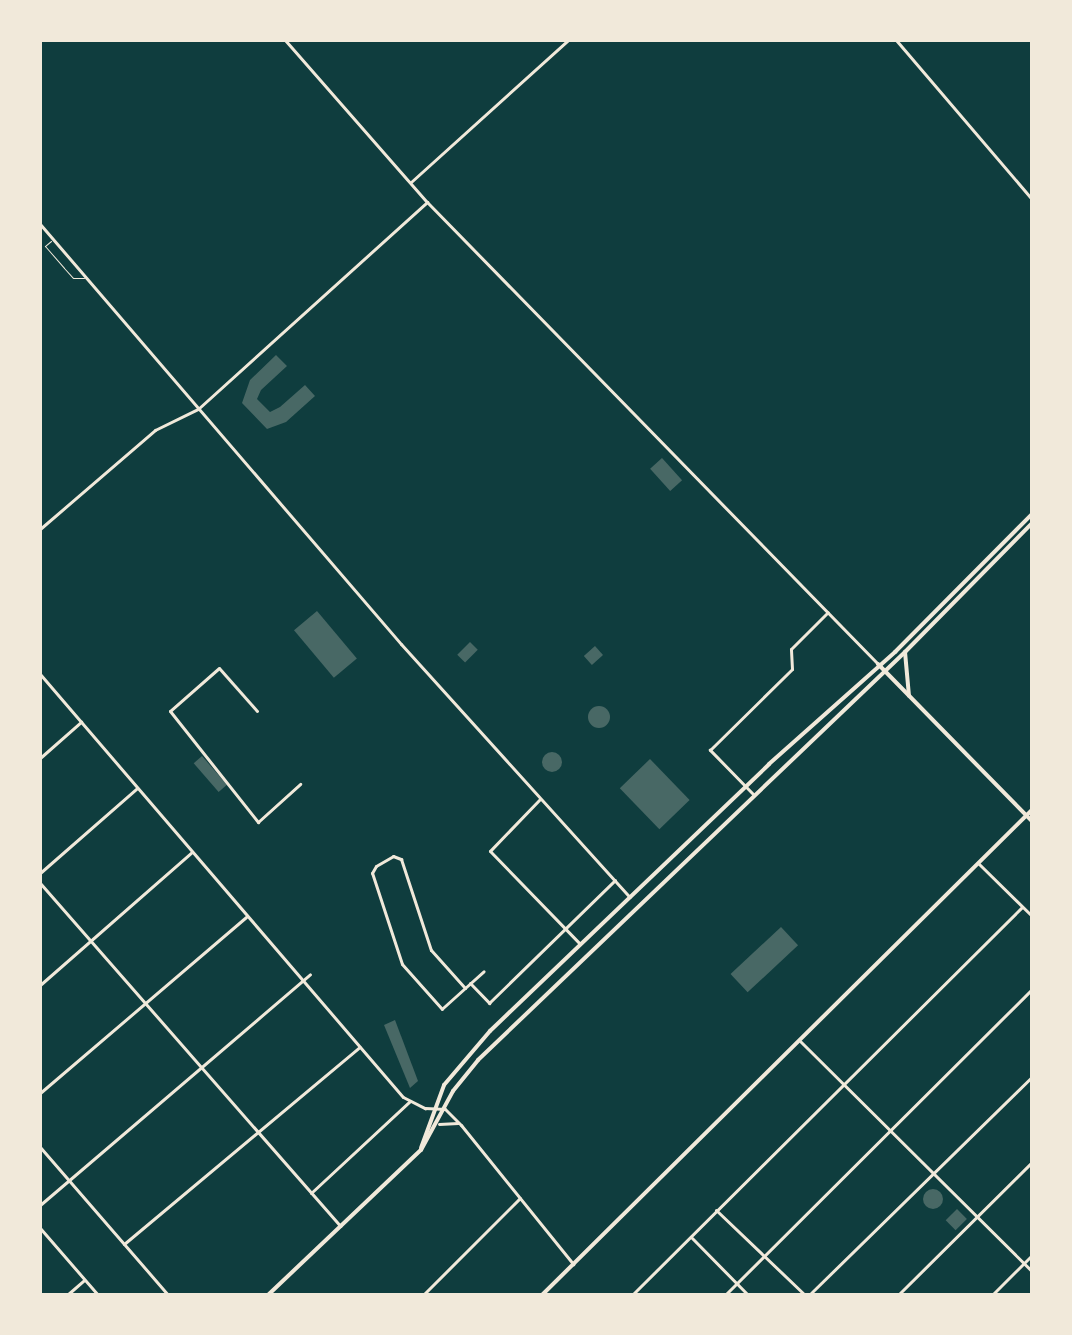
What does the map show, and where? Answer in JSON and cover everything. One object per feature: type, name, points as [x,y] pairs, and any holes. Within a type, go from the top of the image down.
[{"type":"street","points":[[285,40],[427,202],[1032,821]]},
{"type":"street","points":[[411,182],[568,40]]},
{"type":"street","points":[[896,40],[1032,199]]},
{"type":"street","points":[[40,529],[155,430],[198,409],[427,202]]},
{"type":"street","points":[[40,224],[198,409],[540,799],[630,897]]},
{"type":"street","points":[[421,1150],[444,1085],[471,1052],[580,944],[878,664],[1032,514]]},
{"type":"street","points":[[268,1295],[421,1150],[478,1060],[905,652],[1032,523]]},
{"type":"street","points":[[753,794],[710,750],[792,669],[791,649],[828,612]]},
{"type":"street","points":[[905,652],[909,696]]},
{"type":"street","points":[[257,711],[219,668],[170,711],[237,789],[232,792],[258,822],[300,784]]},
{"type":"street","points":[[40,674],[360,1047],[410,1101],[445,1109],[461,1125],[573,1264]]},
{"type":"street","points":[[40,758],[81,722]]},
{"type":"street","points":[[40,873],[137,788]]},
{"type":"street","points":[[540,799],[490,851],[580,944]]},
{"type":"street","points":[[542,1295],[1032,810]]},
{"type":"street","points":[[40,985],[192,853]]},
{"type":"street","points":[[465,988],[431,950],[401,859],[388,857],[372,873],[402,964],[442,1009],[484,971]]},
{"type":"street","points":[[978,863],[1032,916]]},
{"type":"street","points":[[470,983],[489,1003],[615,880]]},
{"type":"street","points":[[40,883],[340,1226]]},
{"type":"street","points":[[632,1295],[846,1086],[1022,907]]},
{"type":"street","points":[[40,1093],[246,917]]},
{"type":"street","points":[[40,1205],[310,974]]},
{"type":"street","points":[[725,1295],[1032,989]]},
{"type":"street","points":[[800,1041],[1032,1271]]},
{"type":"street","points":[[124,1244],[360,1047]]},
{"type":"street","points":[[471,1052],[478,1060]]},
{"type":"street","points":[[716,1210],[807,1295],[936,1175],[1032,1077]]},
{"type":"street","points":[[311,1193],[410,1101]]},
{"type":"street","points":[[439,1124],[461,1125]]},
{"type":"street","points":[[40,1147],[168,1295]]},
{"type":"street","points":[[898,1295],[1032,1162]]},
{"type":"street","points":[[423,1295],[520,1198]]},
{"type":"street","points":[[40,1228],[98,1295]]},
{"type":"street","points":[[691,1237],[748,1295]]},
{"type":"street","points":[[992,1295],[1032,1255]]},
{"type":"street","points":[[67,1295],[84,1280]]},
{"type":"lane","points":[[53,239],[45,246],[73,278],[89,281]]},
{"type":"building","points":[[276,355],[287,366],[261,390],[257,399],[270,412],[305,385],[315,396],[286,422],[267,429],[242,403],[250,380]]},
{"type":"building","points":[[662,458],[682,480],[670,491],[650,469]]},
{"type":"building","points":[[317,611],[357,658],[334,678],[294,630]]},
{"type":"building","points":[[470,642],[478,650],[465,663],[457,655]]},
{"type":"building","points":[[595,646],[603,655],[592,665],[584,656]]},
{"type":"building","points":[[599,706],[607,709],[610,717],[607,725],[599,728],[591,725],[588,717],[591,709]]},
{"type":"building","points":[[548,752],[556,752],[562,762],[556,772],[548,772],[542,766],[542,758]]},
{"type":"building","points":[[202,756],[227,785],[219,792],[194,763]]},
{"type":"building","points":[[650,759],[690,800],[659,829],[620,788]]},
{"type":"building","points":[[781,927],[798,945],[748,992],[731,974]]},
{"type":"building","points":[[395,1020],[418,1081],[410,1088],[384,1025]]},
{"type":"building","points":[[933,1189],[940,1192],[943,1199],[940,1206],[933,1209],[926,1206],[923,1199],[926,1192]]},
{"type":"building","points":[[957,1209],[967,1219],[956,1230],[946,1220]]}]
